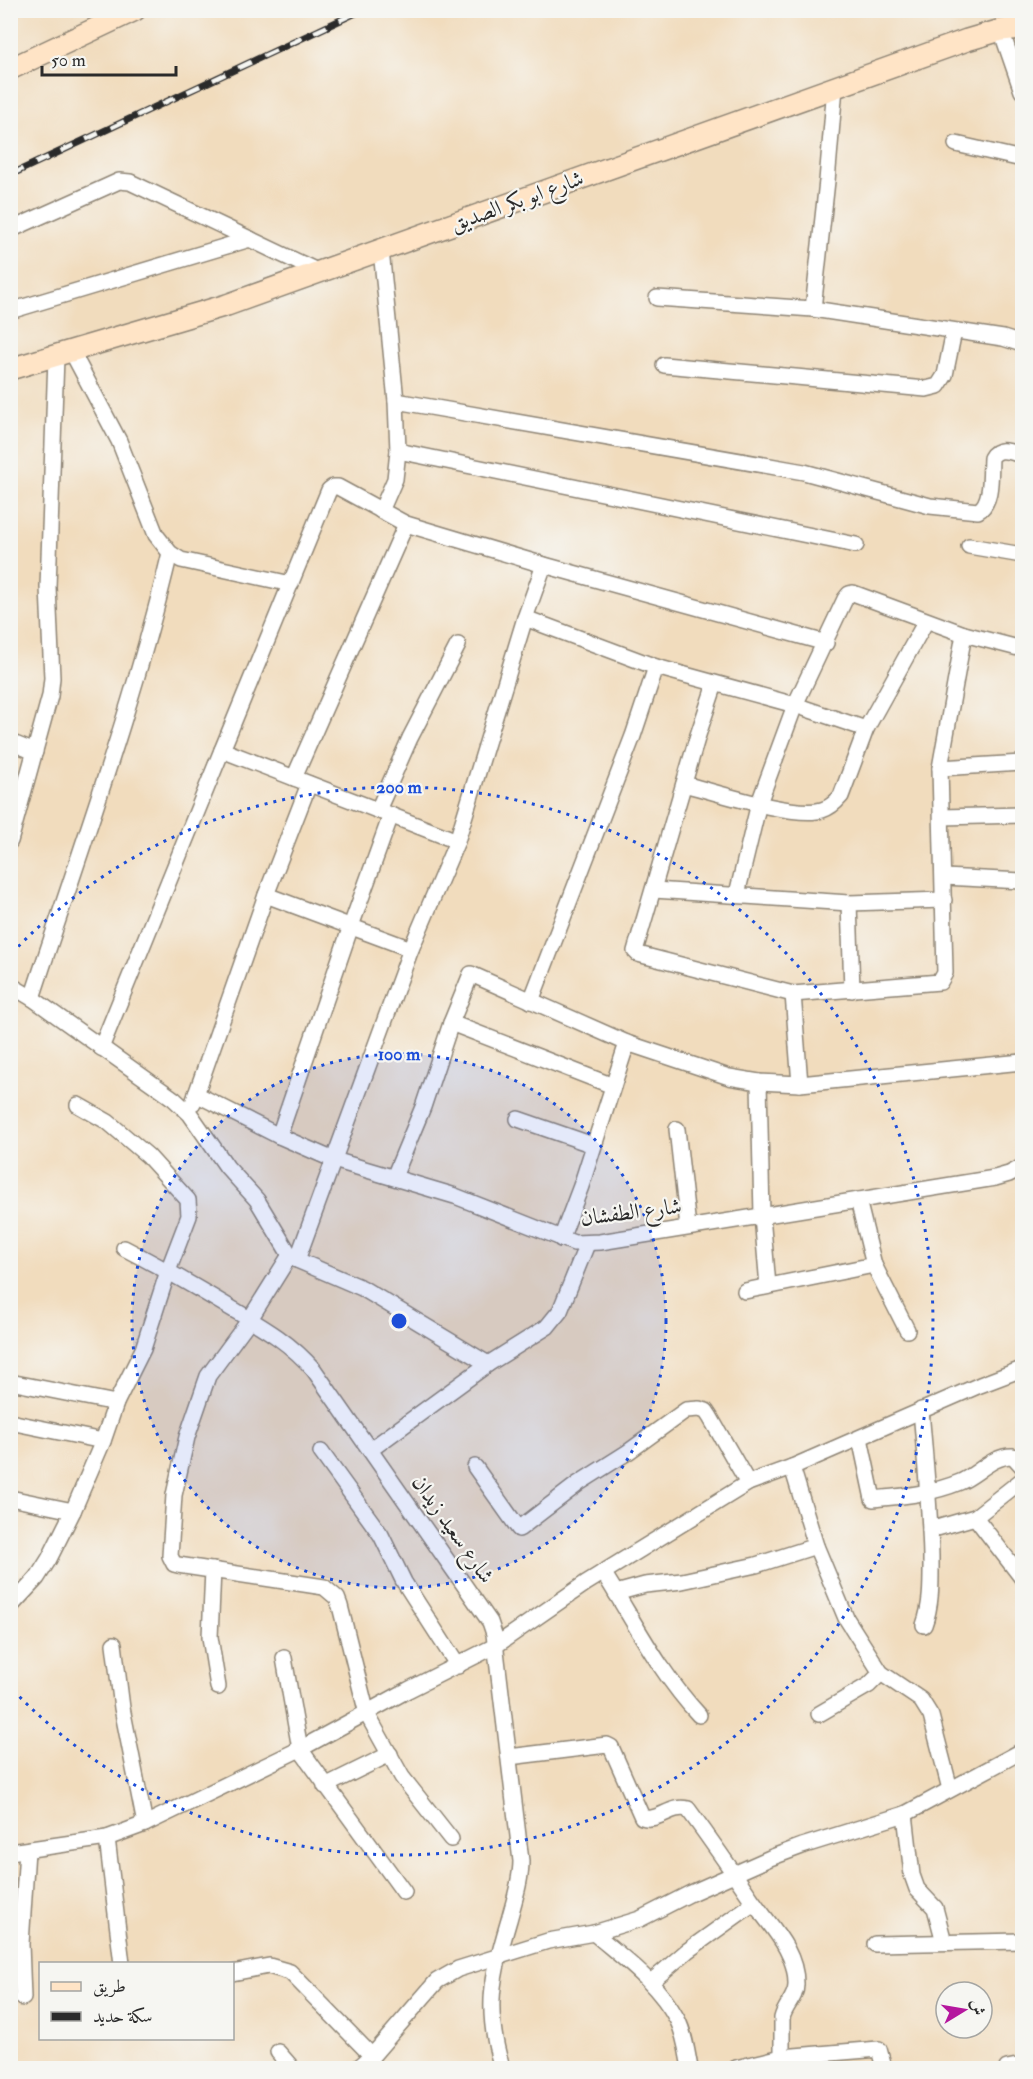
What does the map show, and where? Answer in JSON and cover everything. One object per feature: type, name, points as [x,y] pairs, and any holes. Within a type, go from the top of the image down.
[{"type":"street","points":[[10,69],[135,10]]},
{"type":"street","name":"شارع ابو بكر الصديق","points":[[10,369],[226,305],[967,40],[1001,30],[1023,28]]},
{"type":"street","points":[[1001,30],[1023,91]]},
{"type":"street","points":[[813,309],[835,87]]},
{"type":"street","points":[[956,144],[1023,159]]},
{"type":"street","points":[[10,230],[108,186],[119,182],[130,182],[319,272]]},
{"type":"street","points":[[10,311],[250,239]]},
{"type":"street","points":[[381,250],[396,401],[398,451],[395,479],[381,511]]},
{"type":"street","points":[[657,298],[813,309],[1003,338],[1023,344]]},
{"type":"street","points":[[664,364],[926,389],[938,386],[945,375],[954,331]]},
{"type":"street","points":[[64,354],[119,441],[156,535],[170,553],[181,560],[291,584]]},
{"type":"street","points":[[10,841],[50,696],[52,678],[48,587],[64,354]]},
{"type":"street","points":[[396,401],[804,472],[930,506],[978,511],[984,508],[987,501],[991,458],[995,452],[1000,450],[1023,455]]},
{"type":"street","points":[[398,451],[856,545]]},
{"type":"street","points":[[101,1048],[328,490],[333,487],[338,487],[406,524],[825,643]]},
{"type":"street","points":[[294,778],[406,524]]},
{"type":"street","points":[[969,546],[1023,555]]},
{"type":"street","points":[[32,998],[131,695],[170,553]]},
{"type":"street","points":[[451,1839],[402,1777],[367,1714],[340,1605],[332,1593],[324,1587],[178,1565],[171,1560],[174,1495],[187,1437],[208,1376],[294,1257],[334,1160],[411,949],[457,841],[525,618],[544,565]]},
{"type":"street","points":[[737,894],[759,803],[795,705],[849,594],[853,593],[964,634],[1023,649]]},
{"type":"street","points":[[525,618],[656,667],[795,705],[866,729]]},
{"type":"street","points":[[684,784],[792,811],[822,810],[834,804],[841,796],[866,729],[926,621]]},
{"type":"street","points":[[716,684],[636,947],[638,954],[793,994],[940,982],[945,973],[940,768],[964,634]]},
{"type":"street","points":[[279,1136],[351,926],[384,813],[410,738],[458,645]]},
{"type":"street","points":[[531,1000],[633,736],[656,667]]},
{"type":"street","points":[[10,742],[35,752]]},
{"type":"street","points":[[222,750],[457,841]]},
{"type":"street","points":[[940,768],[1023,763]]},
{"type":"street","points":[[190,1114],[266,895],[309,784]]},
{"type":"street","points":[[942,817],[1023,815]]},
{"type":"street","points":[[944,877],[1023,881]]},
{"type":"street","points":[[654,890],[849,903],[944,900]]},
{"type":"street","points":[[266,895],[411,949]]},
{"type":"street","points":[[849,903],[852,990]]},
{"type":"street","points":[[394,1177],[423,1107],[471,974],[627,1043],[729,1077],[759,1082],[800,1084],[1023,1062]]},
{"type":"street","points":[[10,985],[32,998],[174,1099],[190,1114],[227,1167],[265,1210],[294,1257],[362,1288],[488,1364]]},
{"type":"street","points":[[793,994],[800,1084]]},
{"type":"street","points":[[452,1023],[613,1086]]},
{"type":"street","points":[[561,1239],[581,1186],[627,1043]]},
{"type":"street","points":[[759,1082],[762,1216],[768,1286]]},
{"type":"street","name":"شارع الطفشان","points":[[196,1094],[279,1136],[334,1160],[455,1196],[574,1243],[587,1244],[995,1178],[1023,1167]]},
{"type":"street","points":[[10,1607],[37,1578],[73,1511],[103,1441],[116,1403],[143,1349],[168,1271],[189,1216],[188,1200],[141,1150],[108,1122],[78,1105]]},
{"type":"street","points":[[518,1119],[593,1145]]},
{"type":"street","points":[[677,1129],[688,1227]]},
{"type":"street","points":[[858,1200],[874,1265],[907,1330]]},
{"type":"street","points":[[370,1450],[488,1364],[547,1327],[555,1318],[587,1244]]},
{"type":"street","name":"شارع سعيد زيدان","points":[[124,1248],[168,1271],[287,1342],[301,1355],[483,1612],[494,1634],[521,1870],[493,1980],[492,2027],[502,2068]]},
{"type":"street","points":[[745,1291],[874,1265]]},
{"type":"street","points":[[10,1852],[107,1838],[145,1824],[300,1749],[495,1647],[603,1572],[748,1483],[792,1467],[921,1410],[1023,1369]]},
{"type":"street","points":[[10,1382],[116,1403]]},
{"type":"street","points":[[476,1467],[519,1529],[579,1483],[628,1452],[686,1410],[699,1409],[711,1417],[748,1483]]},
{"type":"street","points":[[921,1410],[930,1530],[931,1592],[929,1612],[924,1625]]},
{"type":"street","points":[[10,1422],[103,1441]]},
{"type":"street","points":[[860,1438],[873,1499],[927,1494],[962,1481],[1005,1456],[1013,1456],[1023,1466]]},
{"type":"street","points":[[321,1452],[381,1535],[405,1582],[458,1665]]},
{"type":"street","points":[[792,1467],[816,1546],[846,1618],[881,1673],[921,1701],[928,1709],[950,1789]]},
{"type":"street","points":[[930,1530],[975,1516],[1023,1480]]},
{"type":"street","points":[[10,1498],[73,1511]]},
{"type":"street","points":[[975,1516],[1023,1578]]},
{"type":"street","points":[[616,1593],[645,1585],[682,1581],[756,1565],[816,1546]]},
{"type":"street","points":[[213,1570],[210,1637],[218,1687]]},
{"type":"street","points":[[603,1572],[657,1663],[699,1715]]},
{"type":"street","points":[[114,1644],[122,1708],[145,1824]]},
{"type":"street","points":[[284,1658],[300,1749],[404,1892]]},
{"type":"street","points":[[819,1714],[869,1685],[881,1673]]},
{"type":"street","points":[[509,1757],[611,1747],[628,1790],[642,1817],[648,1819],[677,1808],[688,1809],[781,1938],[794,1968],[795,1995],[783,2012],[782,2018],[782,2057]]},
{"type":"street","points":[[358,2068],[372,2056],[437,1982],[458,1969],[548,1941],[594,1933],[640,1919],[691,1893],[802,1846],[906,1814],[1023,1751]]},
{"type":"street","points":[[325,1786],[390,1754]]},
{"type":"street","points":[[906,1814],[912,1875],[917,1889],[935,1908],[944,1942]]},
{"type":"street","points":[[107,1838],[122,1962]]},
{"type":"street","points":[[23,1998],[21,1944],[27,1850]]},
{"type":"street","points":[[651,1982],[687,1951],[754,1903]]},
{"type":"street","points":[[594,1933],[651,1982],[678,2021],[690,2068]]},
{"type":"street","points":[[875,1944],[1023,1941]]},
{"type":"street","points":[[234,1973],[269,1966],[290,1972],[372,2056]]},
{"type":"street","points":[[736,2068],[782,2057],[819,2062],[879,2049],[884,2068]]},
{"type":"street","points":[[278,2052],[292,2068]]},
{"type":"street","points":[[1007,2068],[1023,2065]]},
{"type":"railway","points":[[10,175],[362,10]]}]
